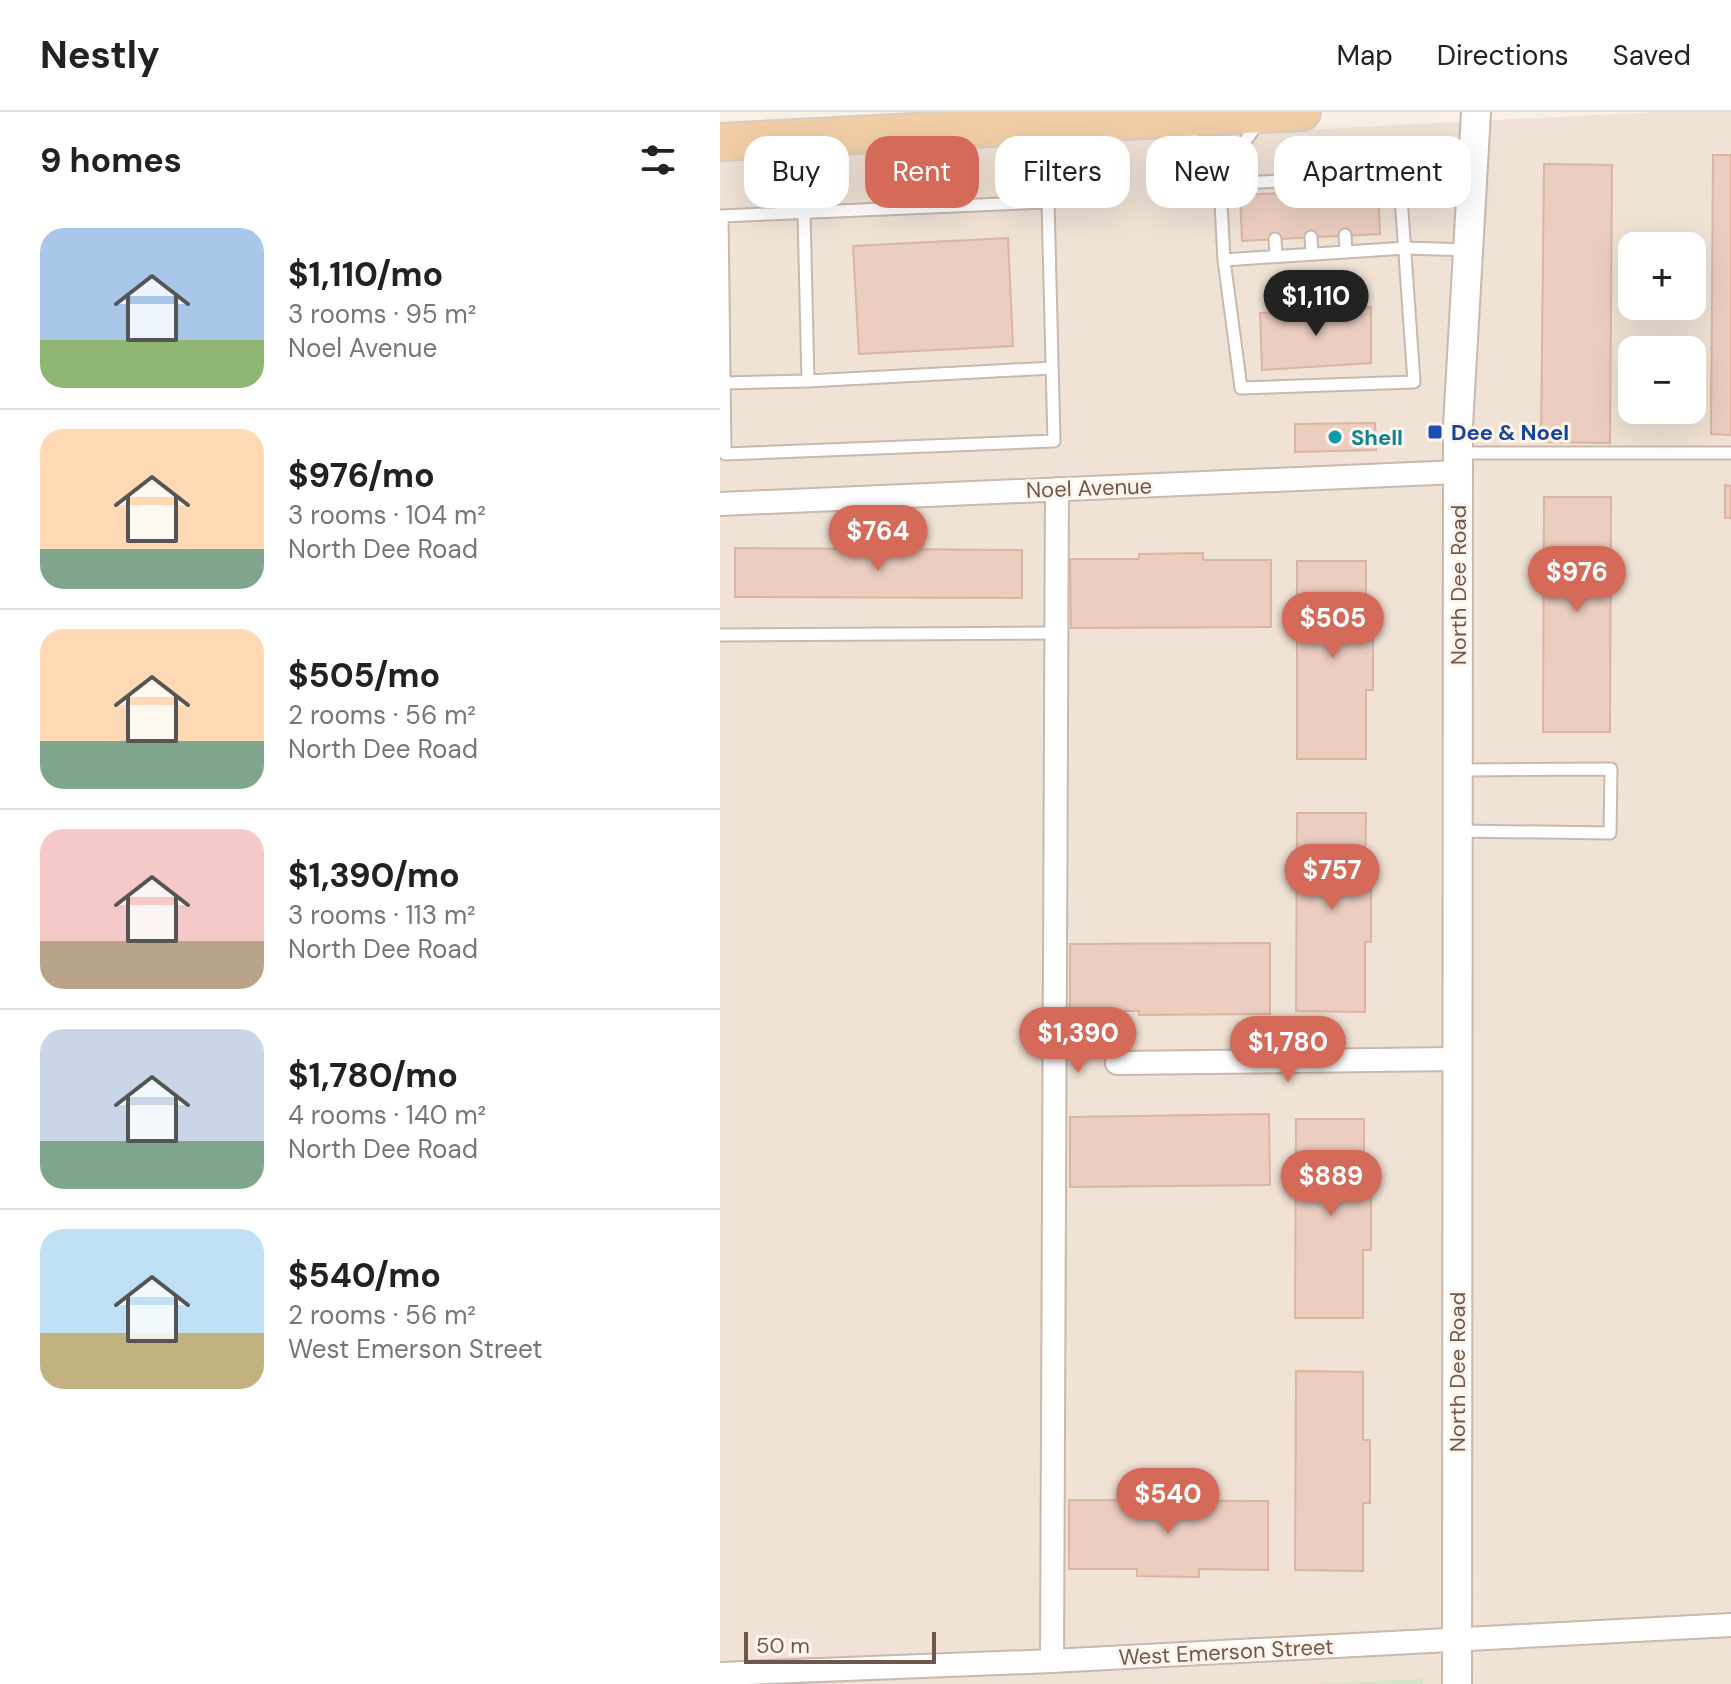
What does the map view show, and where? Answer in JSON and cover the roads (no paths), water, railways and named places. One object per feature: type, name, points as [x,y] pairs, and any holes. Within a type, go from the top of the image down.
[{"type":"main road","points":[[720,142],[1302,112]]},
{"type":"street","name":"North Dee Road","points":[[1457,1684],[1458,463],[1476,112]]},
{"type":"street","name":"Noel Avenue","points":[[720,504],[1057,489],[1458,463]]},
{"type":"street","points":[[1052,1661],[1057,489]]},
{"type":"street","points":[[1117,1063],[1457,1059]]},
{"type":"street","name":"West Emerson Street","points":[[720,1674],[1052,1661],[1731,1625]]},
{"type":"lane","points":[[1249,136],[1266,114]]},
{"type":"lane","points":[[1175,119],[1191,136]]},
{"type":"lane","points":[[1044,125],[1045,136]]},
{"type":"lane","points":[[1221,208],[1224,260],[1241,388],[1414,382],[1401,197],[1387,176],[1342,184],[1258,187]]},
{"type":"lane","points":[[995,204],[721,216],[725,454],[1054,441],[1048,208]]},
{"type":"lane","points":[[804,213],[808,381]]},
{"type":"lane","points":[[1345,235],[1346,252]]},
{"type":"lane","points":[[1311,237],[1312,254]]},
{"type":"lane","points":[[1275,239],[1276,256]]},
{"type":"lane","points":[[1224,260],[1406,248],[1468,250]]},
{"type":"lane","points":[[724,383],[1052,368]]},
{"type":"lane","points":[[1458,463],[1731,453]]},
{"type":"lane","points":[[720,635],[1057,633]]},
{"type":"lane","points":[[1458,770],[1611,769],[1610,833],[1458,831]]},
{"type":"place","name":"Dee & Noel","points":[[1435,432]]},
{"type":"place","name":"Shell","points":[[1335,437]]}]
